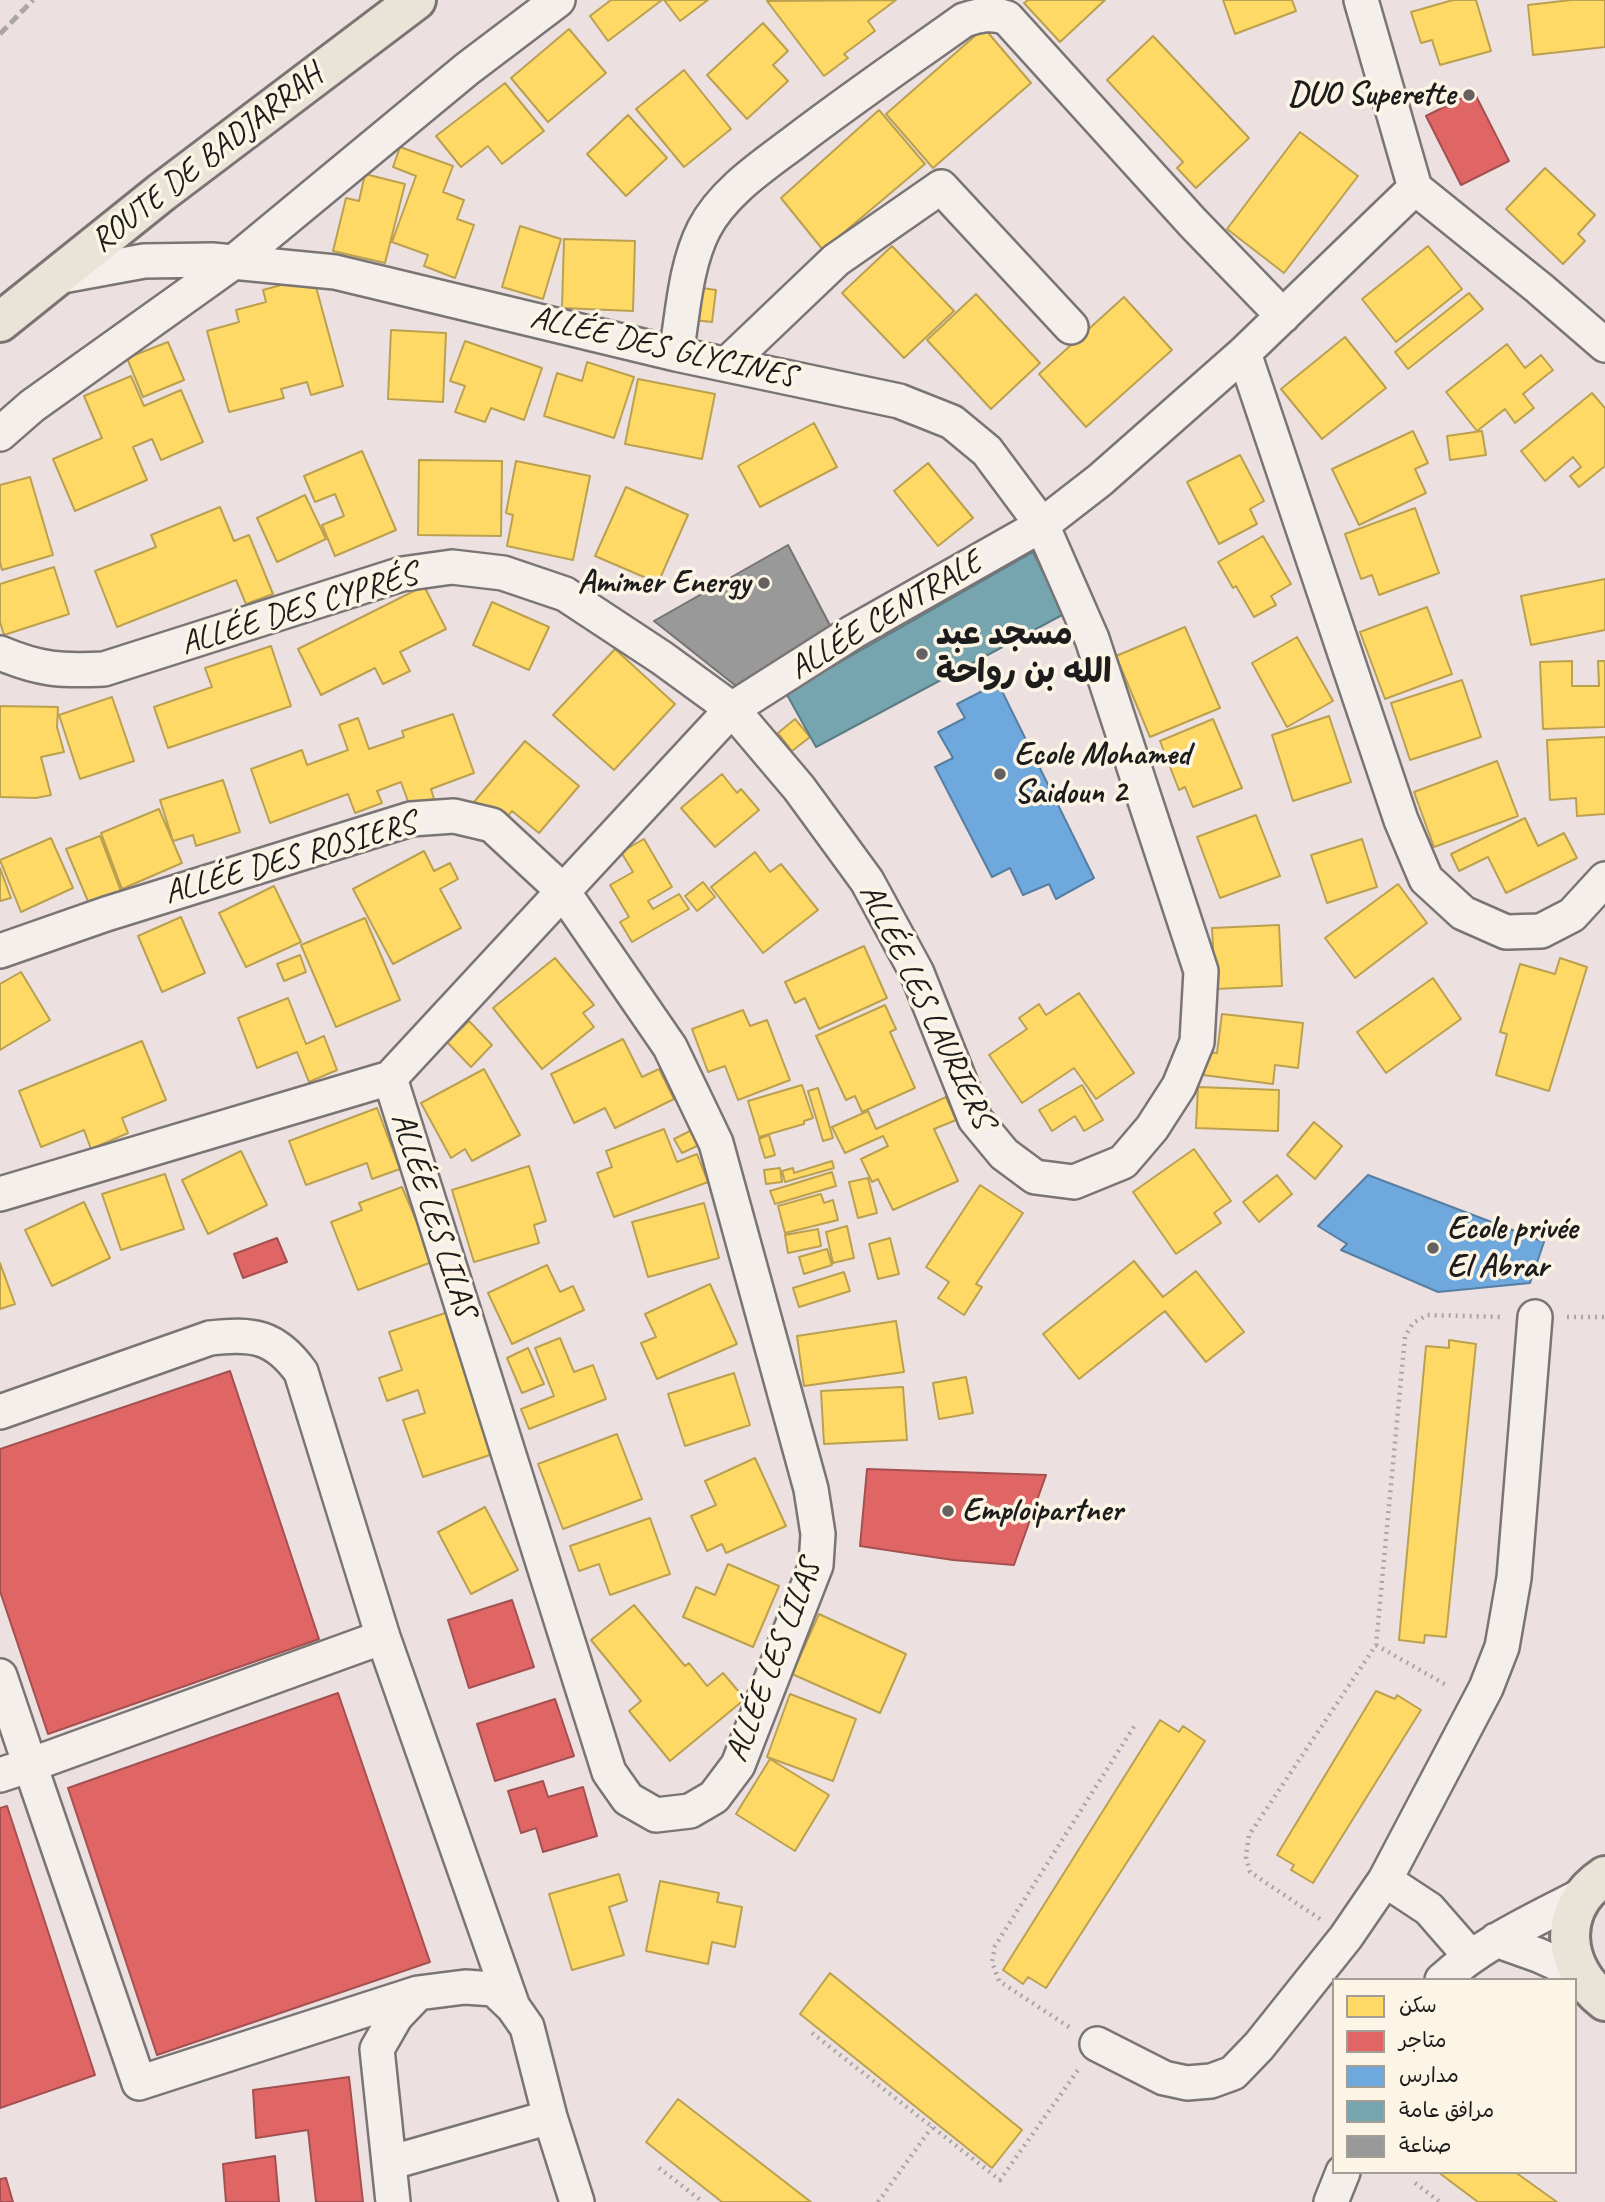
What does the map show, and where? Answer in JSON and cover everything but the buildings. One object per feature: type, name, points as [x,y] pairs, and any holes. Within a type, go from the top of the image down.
[{"type":"main road","name":"ROUTE DE BADJARRAH","points":[[0,321],[173,183],[416,0]]},
{"type":"main road","points":[[1599,1880],[1573,1916],[1570,1935],[1571,1954],[1578,1973],[1591,1990],[1605,2001]]},
{"type":"street","points":[[0,434],[32,406],[235,261],[467,69],[558,0]]},
{"type":"street","points":[[1361,0],[1415,188],[1605,345]]},
{"type":"street","points":[[676,354],[694,257],[704,229],[723,204],[751,176],[823,121],[964,20],[985,14],[1007,18],[1193,223],[1283,316]]},
{"type":"street","points":[[727,364],[836,260],[941,187],[1071,327]]},
{"type":"street","name":"ALLÉE CENTRALE","points":[[390,1079],[732,709],[853,632],[1042,525],[1100,480],[1244,354],[1415,188]]},
{"type":"street","name":"ALLÉE DES GLYCINES","points":[[57,276],[144,261],[235,261],[335,272],[676,354],[899,401],[952,422],[987,452],[1042,525]]},
{"type":"street","points":[[1244,354],[1401,820],[1426,879],[1463,913],[1506,932],[1541,931],[1572,915],[1605,879]]},
{"type":"street","name":"ALLÉE LES LAURIERS","points":[[732,709],[799,788],[867,881],[917,973],[975,1119],[1004,1154],[1035,1177],[1074,1182],[1123,1162],[1152,1128],[1179,1086],[1197,1042],[1201,971],[1092,639],[1042,525]]},
{"type":"street","name":"ALLÉE DES CYPRÉS","points":[[0,653],[26,664],[60,671],[104,669],[402,574],[452,567],[503,573],[565,594],[662,657],[732,709]]},
{"type":"street","name":"ALLÉE DES ROSIERS","points":[[0,951],[106,914],[411,819],[454,816],[492,825],[562,890]]},
{"type":"street","name":"ALLÉE LES LILAS","points":[[390,1079],[609,1772],[628,1799],[656,1815],[690,1811],[714,1797],[738,1765],[816,1565],[818,1534],[811,1489],[716,1143],[670,1047],[562,890]]},
{"type":"street","points":[[0,1194],[390,1079]]},
{"type":"street","points":[[1097,2044],[1164,2078],[1187,2083],[1211,2081],[1233,2073],[1259,2046],[1346,1937],[1385,1880],[1479,1703],[1502,1647],[1513,1591],[1535,1317]]},
{"type":"street","points":[[0,1412],[210,1338],[241,1334],[267,1340],[290,1356],[301,1373],[383,1637],[513,2007]]},
{"type":"street","points":[[15,1770],[383,1637]]},
{"type":"street","points":[[0,1676],[15,1770],[139,2083],[418,1993],[465,1987],[494,1990],[513,2007],[527,2027],[550,2117],[577,2202]]},
{"type":"street","points":[[1385,1880],[1483,1948],[1538,1955],[1578,1973]]},
{"type":"street","points":[[1446,1978],[1483,1948],[1599,1880]]},
{"type":"street","points":[[393,2202],[377,2049],[396,2016],[418,1993]]},
{"type":"street","points":[[388,2163],[550,2117]]},
{"type":"street","points":[[1331,2202],[1342,2174]]},
{"type":"path","points":[[1346,1937],[1250,1871],[1246,1857],[1249,1835],[1376,1645],[1405,1336],[1413,1323],[1427,1315],[1535,1317]]},
{"type":"path","points":[[1376,1645],[1479,1703]]},
{"type":"path","points":[[812,2033],[1000,2180],[1097,2044],[999,1981],[992,1962],[995,1946],[1135,1725]]},
{"type":"path","points":[[878,2202],[932,2127]]},
{"type":"path","points":[[659,2168],[703,2202]]},
{"type":"path","points":[[1415,2183],[1440,2202]]},
{"type":"railway","points":[[0,34],[33,0]]},
{"type":"place","name":"DUO Superette","points":[[1469,95]]},
{"type":"place","name":"Amimer Energy","points":[[764,583]]},
{"type":"place","name":"مسجد عبد الله بن رواحة","points":[[922,654]]},
{"type":"place","name":"Ecole Mohamed Saidoun 2","points":[[1000,774]]},
{"type":"place","name":"Ecole privée El Abrar","points":[[1433,1248]]},
{"type":"place","name":"Emploipartner","points":[[948,1511]]}]
